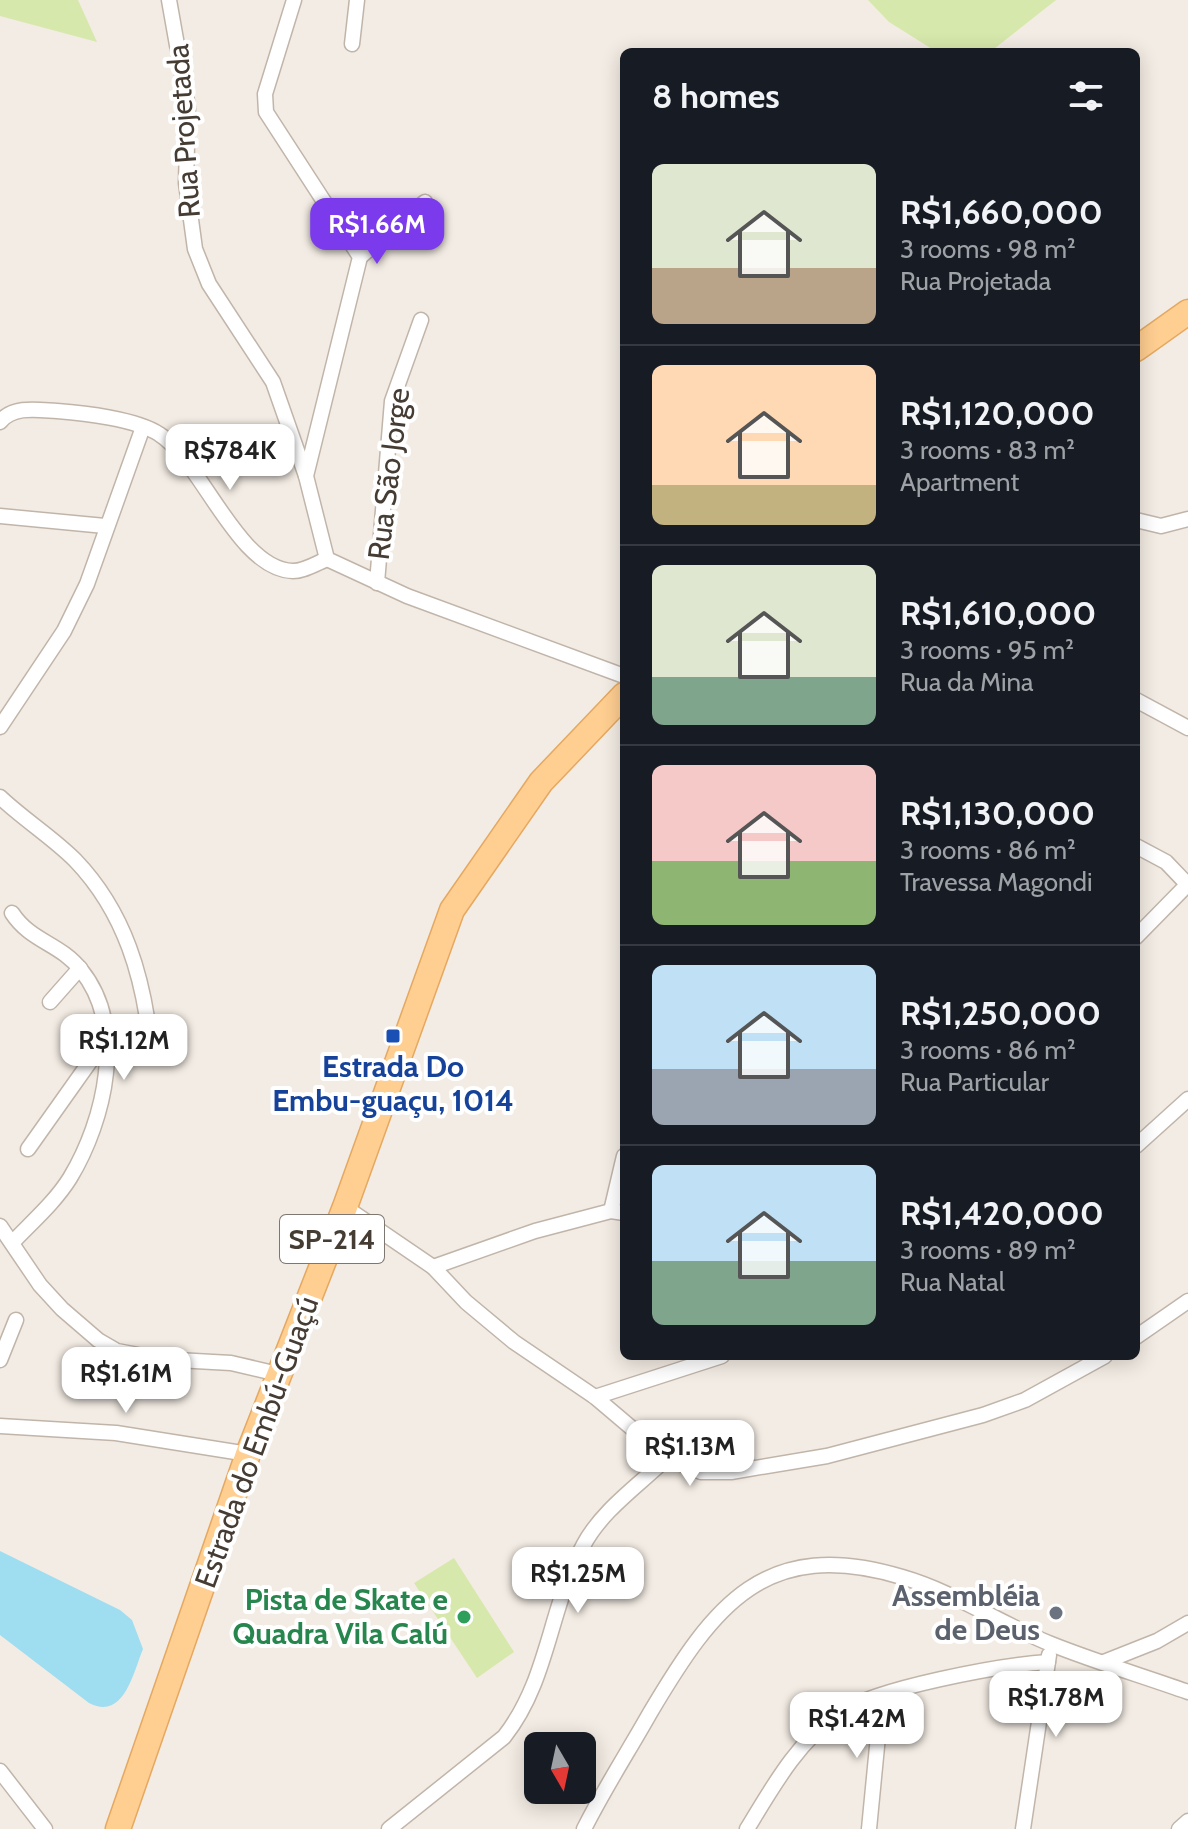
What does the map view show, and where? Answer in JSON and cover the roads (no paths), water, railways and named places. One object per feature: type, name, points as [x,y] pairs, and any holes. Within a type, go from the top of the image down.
[{"type":"main road","points":[[1140,346],[1188,312]]},
{"type":"main road","name":"Estrada do Embú-Guaçú","points":[[118,1829],[248,1454],[345,1207],[452,910],[541,782],[620,699]]},
{"type":"street","name":"Rua Projetada","points":[[169,0],[188,107],[186,183],[195,249],[231,321],[273,382],[306,476],[327,559]]},
{"type":"street","points":[[294,0],[265,94],[266,112],[360,257],[425,202]]},
{"type":"street","points":[[352,44],[357,0]]},
{"type":"street","name":"Rua Projetada","points":[[306,476],[360,257]]},
{"type":"street","name":"Rua São Jorge","points":[[377,583],[392,401],[421,320]]},
{"type":"street","points":[[0,422],[16,411],[36,410],[79,413],[143,427],[171,444],[232,528],[263,558],[284,570],[296,571],[327,559],[377,583],[620,674]]},
{"type":"street","points":[[0,727],[64,631],[87,584],[105,526],[143,427]]},
{"type":"street","points":[[0,516],[105,526]]},
{"type":"street","points":[[1140,521],[1161,526],[1188,519]]},
{"type":"street","points":[[1140,702],[1188,728]]},
{"type":"street","points":[[0,797],[73,858],[105,894],[129,944],[146,999],[151,1049]]},
{"type":"street","points":[[1140,848],[1166,862],[1188,885],[1140,933]]},
{"type":"street","points":[[12,913],[32,937],[52,943],[80,968],[101,1002],[106,1039],[106,1076],[98,1115],[84,1151],[54,1201],[13,1242]]},
{"type":"street","points":[[50,1002],[80,968]]},
{"type":"street","points":[[28,1149],[106,1039]]},
{"type":"street","points":[[1140,1142],[1188,1099]]},
{"type":"street","points":[[345,1207],[433,1267],[466,1302],[514,1342],[595,1397],[667,1458],[701,1472],[731,1472],[827,1456],[983,1415],[1025,1400],[1098,1360]]},
{"type":"street","points":[[433,1267],[535,1231],[618,1212]]},
{"type":"street","points":[[0,1226],[40,1285],[62,1309],[98,1340],[117,1351],[159,1359],[231,1363],[278,1374]]},
{"type":"street","points":[[1140,1334],[1188,1301]]},
{"type":"street","points":[[0,1360],[16,1320]]},
{"type":"street","points":[[595,1397],[710,1360]]},
{"type":"street","points":[[0,1426],[116,1433],[248,1454]]},
{"type":"street","points":[[389,1829],[504,1737],[532,1693],[567,1582],[583,1544],[608,1513],[667,1458]]},
{"type":"street","points":[[584,1829],[682,1660],[720,1613],[749,1587],[776,1573],[814,1563],[878,1570],[928,1586],[1050,1644],[1188,1692]]},
{"type":"street","points":[[1104,1662],[1188,1623]]},
{"type":"street","points":[[1023,1829],[1050,1644]]},
{"type":"street","points":[[747,1829],[807,1741],[840,1712],[882,1695],[983,1671],[1048,1662]]},
{"type":"street","points":[[869,1829],[882,1695]]},
{"type":"street","points":[[0,1771],[45,1829]]},
{"type":"street","points":[[1179,1829],[1188,1821]]},
{"type":"water","points":[[0,1551],[120,1610],[132,1620],[143,1649],[131,1681],[119,1700],[111,1706],[101,1707],[89,1703],[0,1635]]},
{"type":"place","name":"Estrada Do Embu-guaçu, 1014","points":[[393,1036]]},
{"type":"place","name":"Assembléia de Deus","points":[[1056,1613]]},
{"type":"place","name":"Pista de Skate e Quadra Vila Calú","points":[[464,1617]]}]
